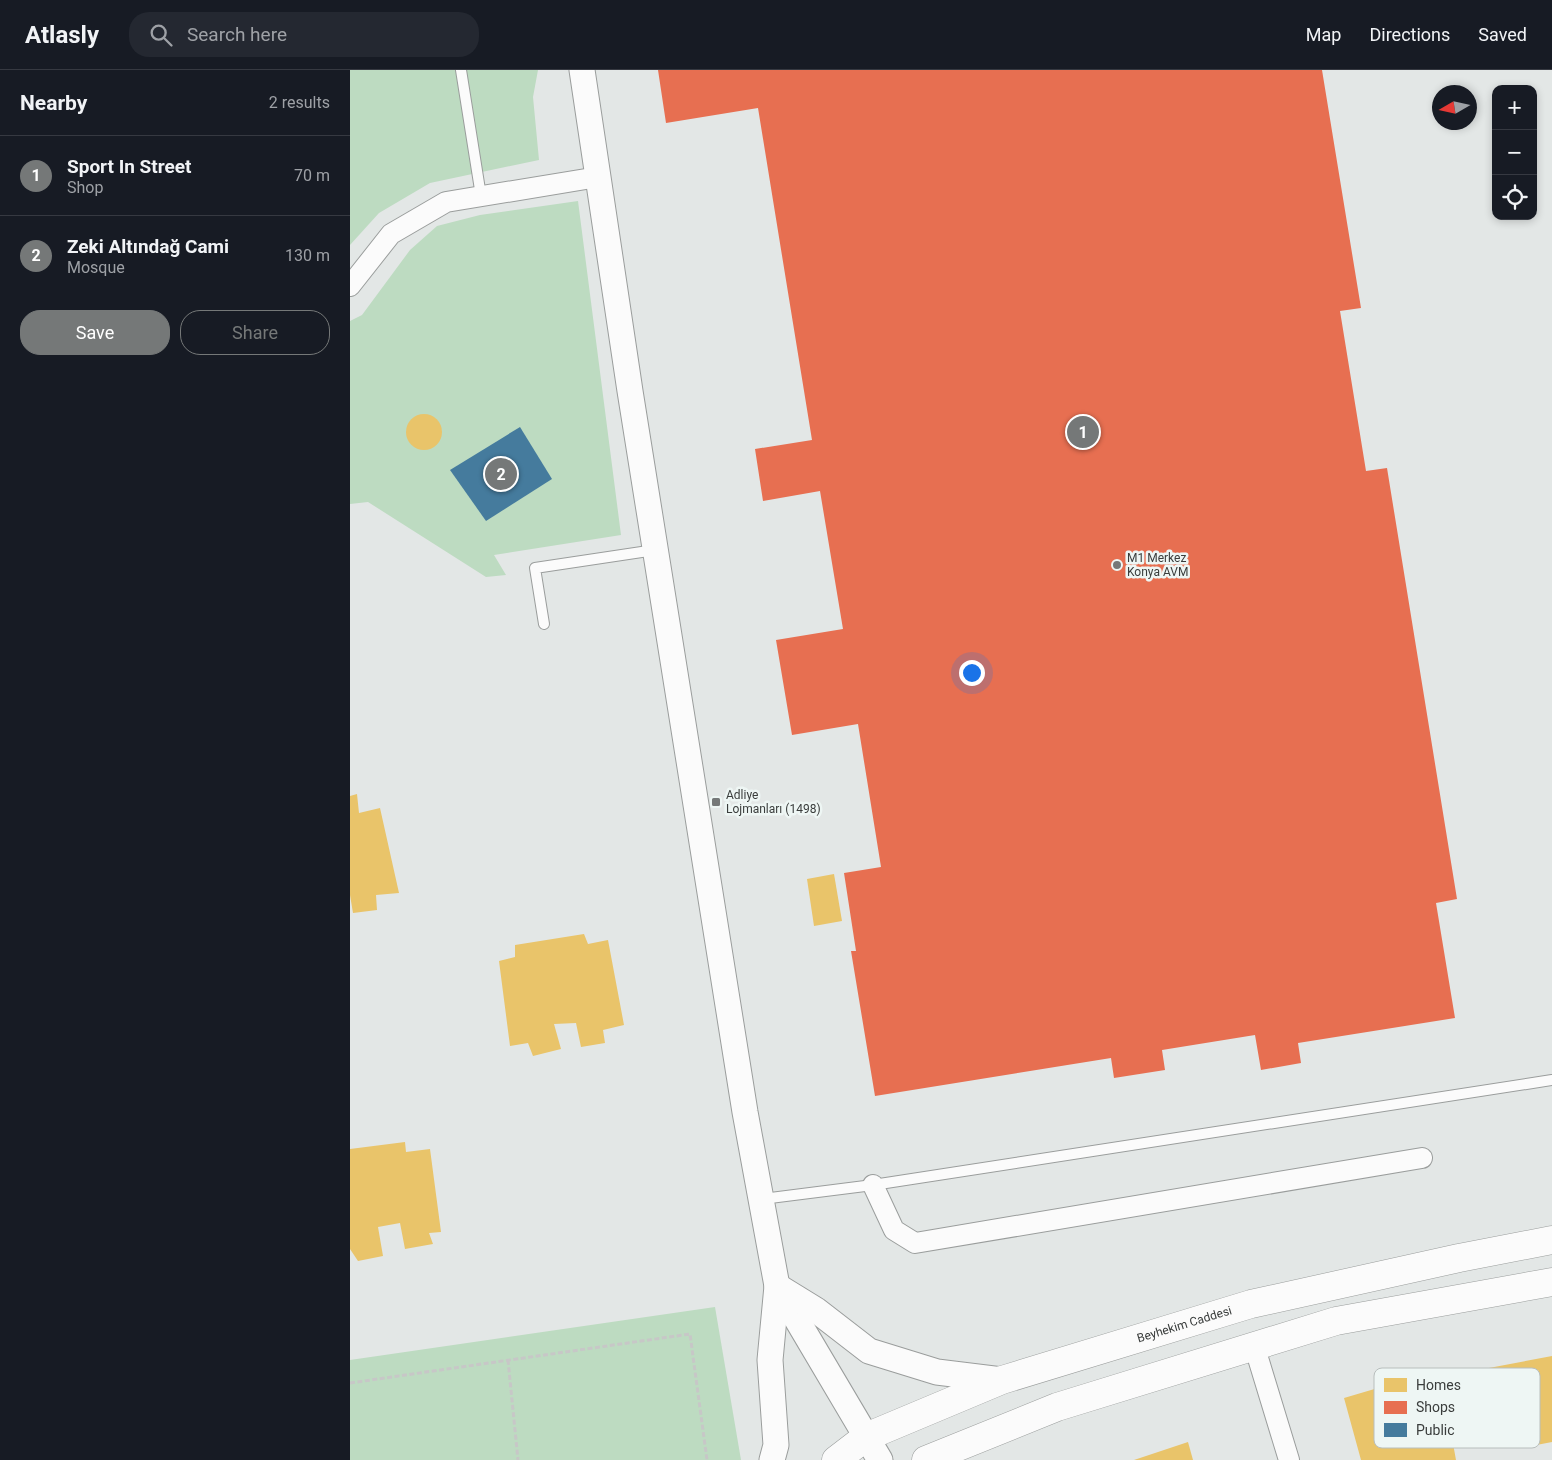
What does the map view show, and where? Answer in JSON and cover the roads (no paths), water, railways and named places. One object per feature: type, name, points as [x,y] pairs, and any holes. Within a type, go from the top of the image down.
[{"type":"main road","name":"Beyhekim Caddesi","points":[[836,1460],[866,1437],[1002,1380],[1251,1304],[1459,1258],[1552,1240]]},
{"type":"main road","points":[[926,1460],[1058,1407],[1336,1321],[1552,1282]]},
{"type":"street","points":[[582,70],[656,550],[761,1199],[777,1286],[770,1360],[776,1445],[772,1460]]},
{"type":"street","points":[[350,286],[391,234],[446,202],[598,177]]},
{"type":"street","points":[[873,1184],[894,1230],[915,1243],[1422,1158]]},
{"type":"street","points":[[777,1286],[816,1310],[869,1351],[937,1372],[1002,1380]]},
{"type":"street","points":[[777,1286],[880,1460]]},
{"type":"street","points":[[1254,1345],[1289,1460]]},
{"type":"lane","points":[[462,70],[481,196]]},
{"type":"lane","points":[[544,624],[535,568],[656,550]]},
{"type":"lane","points":[[761,1199],[873,1184],[1552,1080]]},
{"type":"place","name":"Sport In Street","points":[[1083,432]]},
{"type":"place","name":"Zeki Altındağ Cami","points":[[501,474]]},
{"type":"place","name":"M1 Merkez Konya AVM","points":[[1117,565]]},
{"type":"place","name":"Adliye Lojmanları (1498)","points":[[716,802]]}]
